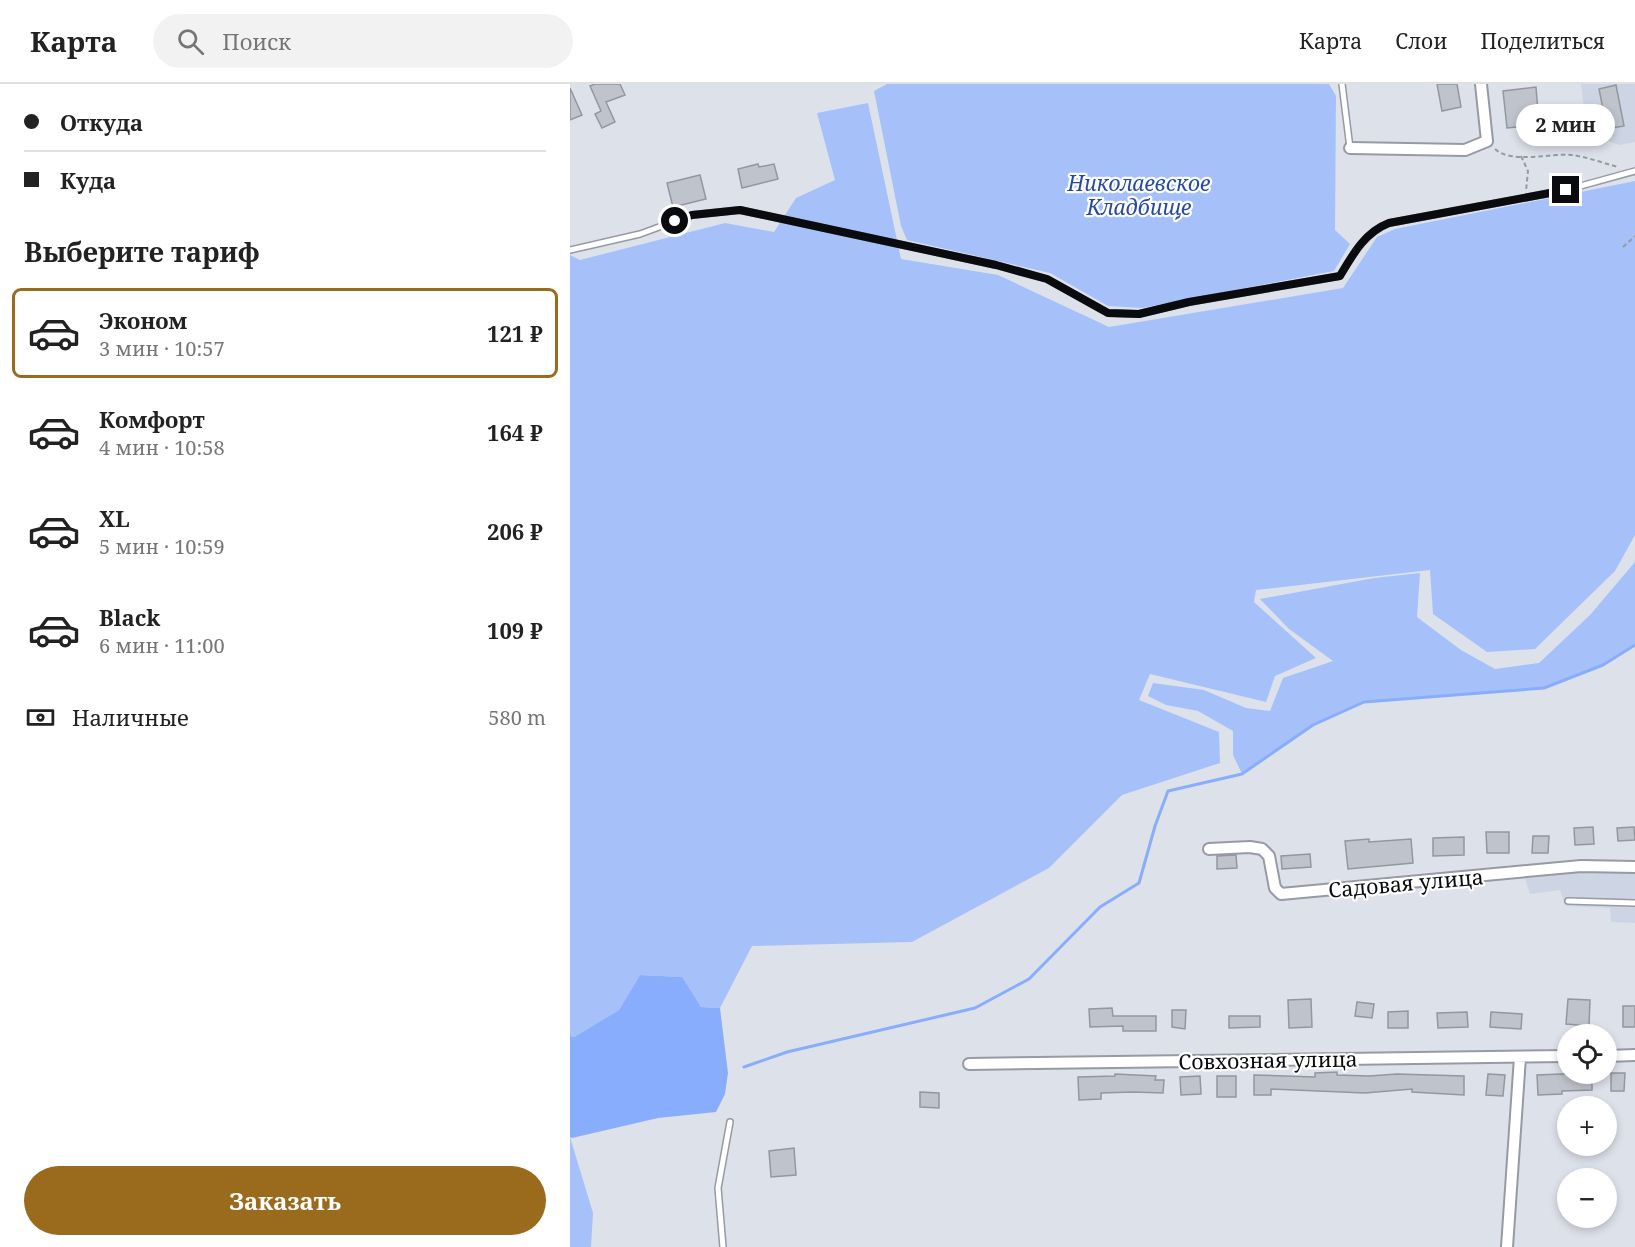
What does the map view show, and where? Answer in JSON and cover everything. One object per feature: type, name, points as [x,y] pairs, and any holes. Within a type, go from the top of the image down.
[{"type":"street","points":[[1350,148],[1466,150],[1486,141],[1480,84]]},
{"type":"street","name":"Садовая улица","points":[[1209,849],[1250,847],[1262,849],[1269,856],[1275,888],[1281,894],[1581,866],[1635,867]]},
{"type":"street","points":[[1617,1056],[1635,1055]]},
{"type":"street","name":"Совхозная улица","points":[[969,1064],[1557,1056]]},
{"type":"street","points":[[1507,1247],[1520,1057]]},
{"type":"lane","points":[[1342,84],[1350,148]]},
{"type":"lane","points":[[570,250],[640,234],[692,215],[740,210],[996,265],[1047,279],[1108,313],[1139,314],[1189,302],[1340,276],[1356,249],[1376,228],[1389,223],[1566,190],[1635,171]]},
{"type":"lane","points":[[1568,901],[1635,903]]},
{"type":"lane","points":[[723,1247],[718,1188],[730,1122]]},
{"type":"path","points":[[1486,141],[1501,154],[1572,155],[1635,171]]},
{"type":"path","points":[[1521,156],[1528,171],[1527,188],[1523,198]]},
{"type":"path","points":[[1623,247],[1635,236]]},
{"type":"shaded area","points":[[1581,84],[1635,84],[1635,142],[1619,145],[1587,133]]},
{"type":"shaded area","points":[[1581,870],[1635,871],[1635,923],[1611,922],[1610,908],[1565,906],[1560,890],[1530,894],[1525,878]]},
{"type":"shaded area","points":[[640,975],[682,977],[701,1007],[720,1008],[728,1073],[725,1094],[716,1112],[658,1118],[572,1138],[570,1137],[570,1036],[574,1037],[619,1010]]},
{"type":"green space","name":"Николаевское Кладбище","points":[[887,84],[1329,84],[1336,96],[1335,230],[1350,244],[1334,271],[1142,308],[1108,306],[1050,273],[907,240],[901,226],[874,91]]},
{"type":"green space","points":[[868,103],[901,259],[998,275],[1109,327],[1343,288],[1377,237],[1395,229],[1635,181],[1635,535],[1615,571],[1535,649],[1487,652],[1433,614],[1430,570],[1256,590],[1254,602],[1316,658],[1275,676],[1266,702],[1150,674],[1139,700],[1219,732],[1220,763],[1122,795],[1049,868],[912,942],[752,946],[720,1008],[701,1007],[681,977],[640,975],[619,1010],[574,1037],[570,1036],[570,255],[580,260],[725,223],[774,232],[796,198],[835,180],[817,113]]},
{"type":"green space","points":[[1635,562],[1635,645],[1603,665],[1544,688],[1364,702],[1313,725],[1242,774],[1233,755],[1233,731],[1198,711],[1166,705],[1148,696],[1153,683],[1204,690],[1246,708],[1270,711],[1283,678],[1333,661],[1289,629],[1260,599],[1374,578],[1420,573],[1417,617],[1461,650],[1495,669],[1539,663],[1590,615]]},
{"type":"green space","points":[[570,1137],[593,1213],[591,1247],[570,1247]]},
{"type":"building","points":[[620,84],[625,95],[606,102],[615,122],[602,128],[595,114],[601,111],[590,86]]},
{"type":"building","points":[[1437,84],[1457,84],[1461,107],[1442,111]]},
{"type":"building","points":[[1616,85],[1624,126],[1607,129],[1599,89]]},
{"type":"building","points":[[1536,87],[1539,125],[1507,128],[1503,91]]},
{"type":"building","points":[[570,88],[582,115],[570,120]]},
{"type":"building","points":[[758,164],[759,167],[774,164],[778,179],[742,188],[738,169]]},
{"type":"building","points":[[700,175],[706,199],[673,207],[667,183]]},
{"type":"building","points":[[1593,827],[1594,844],[1575,845],[1574,828]]},
{"type":"building","points":[[1634,827],[1635,840],[1618,841],[1617,828]]},
{"type":"building","points":[[1486,832],[1509,832],[1509,853],[1487,853]]},
{"type":"building","points":[[1533,836],[1549,836],[1548,853],[1532,853]]},
{"type":"building","points":[[1464,837],[1464,855],[1433,856],[1433,838]]},
{"type":"building","points":[[1369,839],[1369,842],[1411,839],[1413,863],[1348,869],[1345,841]]},
{"type":"building","points":[[1310,854],[1311,867],[1282,869],[1281,856]]},
{"type":"building","points":[[1236,855],[1237,868],[1217,869],[1217,856]]},
{"type":"building","points":[[1311,999],[1312,1027],[1289,1028],[1288,1000]]},
{"type":"building","points":[[1568,999],[1590,1000],[1589,1024],[1566,1024]]},
{"type":"building","points":[[1357,1002],[1374,1004],[1372,1018],[1355,1016]]},
{"type":"building","points":[[1623,1006],[1635,1006],[1635,1027],[1623,1027]]},
{"type":"building","points":[[1112,1008],[1113,1016],[1156,1016],[1156,1031],[1123,1031],[1123,1026],[1090,1027],[1089,1009]]},
{"type":"building","points":[[1172,1010],[1186,1010],[1185,1029],[1172,1027]]},
{"type":"building","points":[[1408,1011],[1408,1028],[1388,1028],[1388,1012]]},
{"type":"building","points":[[1467,1012],[1468,1027],[1438,1028],[1437,1013]]},
{"type":"building","points":[[1491,1012],[1522,1014],[1521,1029],[1490,1027]]},
{"type":"building","points":[[1229,1016],[1260,1016],[1260,1027],[1229,1028]]},
{"type":"building","points":[[1337,1072],[1337,1075],[1464,1076],[1464,1095],[1412,1092],[1412,1089],[1365,1093],[1271,1089],[1271,1095],[1254,1095],[1254,1075],[1315,1077],[1315,1073]]},
{"type":"building","points":[[1617,1073],[1625,1073],[1624,1091],[1611,1091],[1611,1084],[1617,1084]]},
{"type":"building","points":[[1115,1074],[1156,1076],[1155,1080],[1164,1080],[1163,1093],[1101,1093],[1101,1099],[1079,1100],[1078,1077],[1115,1076]]},
{"type":"building","points":[[1488,1074],[1505,1075],[1503,1096],[1486,1095]]},
{"type":"building","points":[[1557,1074],[1557,1084],[1592,1084],[1592,1090],[1538,1095],[1537,1075]]},
{"type":"building","points":[[1200,1076],[1201,1094],[1181,1095],[1180,1077]]},
{"type":"building","points":[[1217,1076],[1236,1076],[1236,1097],[1217,1097]]},
{"type":"building","points":[[920,1092],[939,1093],[939,1108],[920,1107]]},
{"type":"building","points":[[794,1148],[796,1175],[771,1177],[769,1151]]},
{"type":"waterway","points":[[744,1067],[787,1052],[975,1008],[1029,979],[1100,907],[1139,883],[1155,826],[1168,791],[1242,774],[1313,725],[1364,702],[1544,688],[1603,665],[1635,645]]},
{"type":"route","points":[[675,221],[692,215],[740,210],[996,265],[1047,279],[1108,313],[1139,314],[1189,302],[1340,276],[1356,249],[1376,228],[1389,223],[1566,190]]}]
